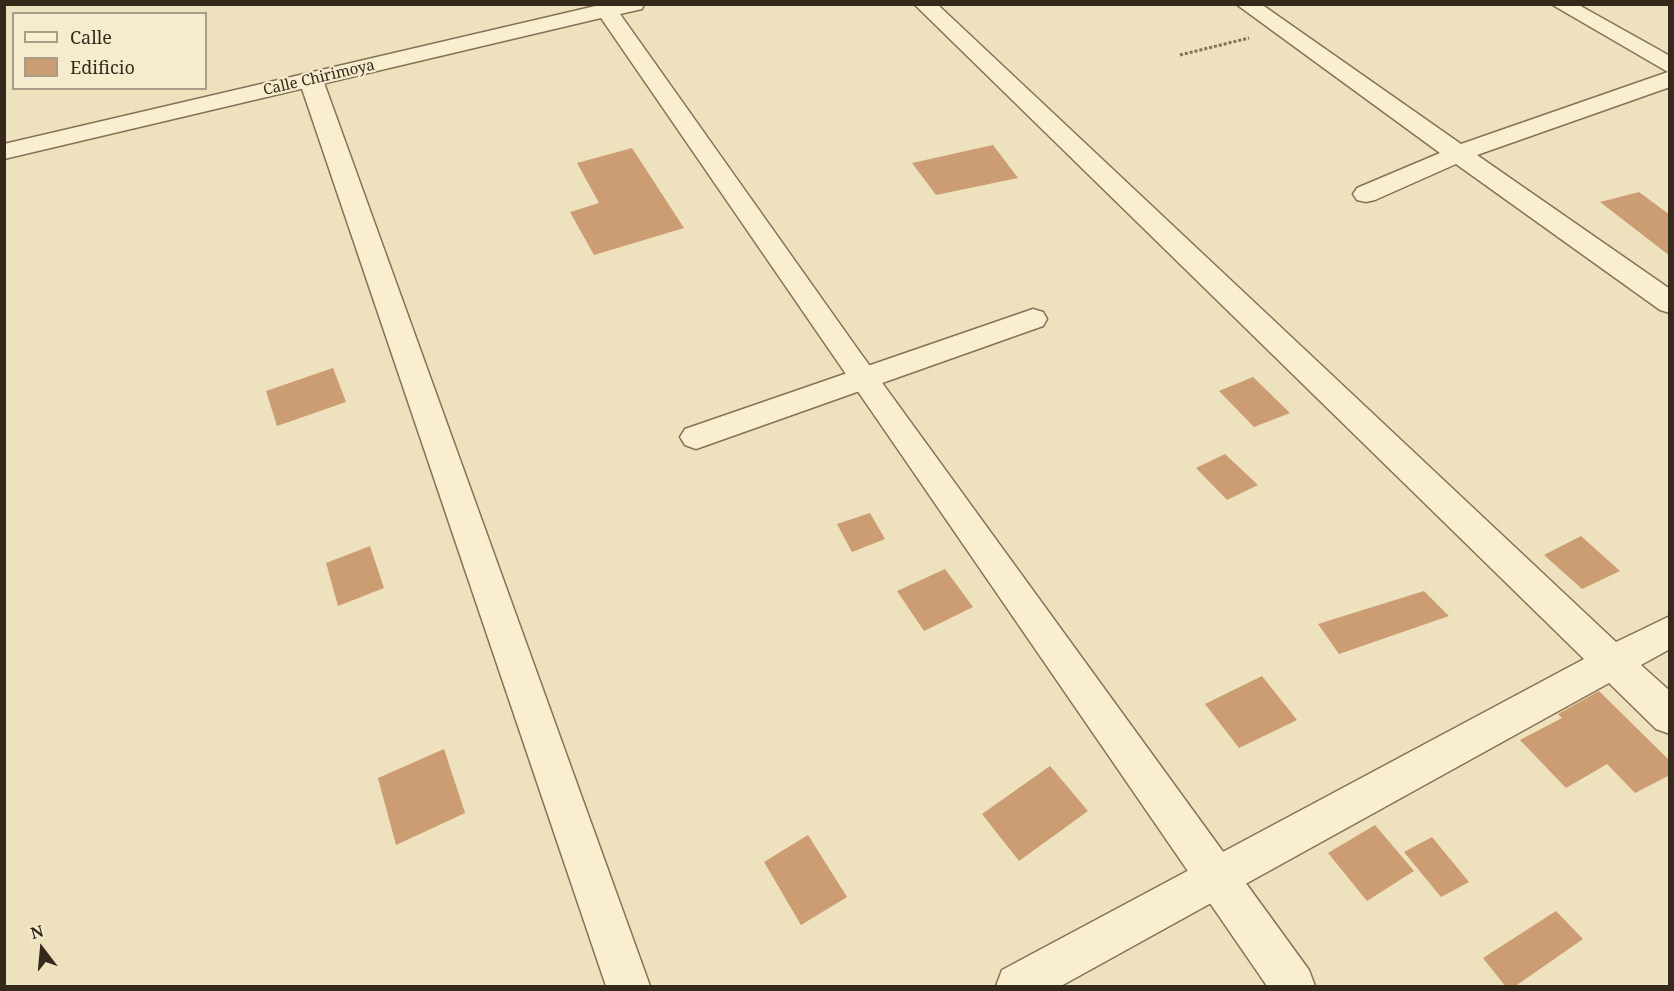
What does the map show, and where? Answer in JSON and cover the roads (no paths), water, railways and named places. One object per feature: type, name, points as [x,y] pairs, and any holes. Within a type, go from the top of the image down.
[{"type":"street","points":[[924,4],[1670,717]]},
{"type":"street","points":[[1246,4],[1670,303]]},
{"type":"street","points":[[1561,4],[1670,66]]},
{"type":"street","points":[[615,7],[864,379],[1293,987]]},
{"type":"street","name":"Calle Chirimoya","points":[[4,152],[615,7]]},
{"type":"street","points":[[1366,194],[1460,153],[1670,79]]},
{"type":"street","points":[[311,80],[628,987]]},
{"type":"street","points":[[696,437],[1033,319]]},
{"type":"street","points":[[1018,987],[1670,631]]}]
